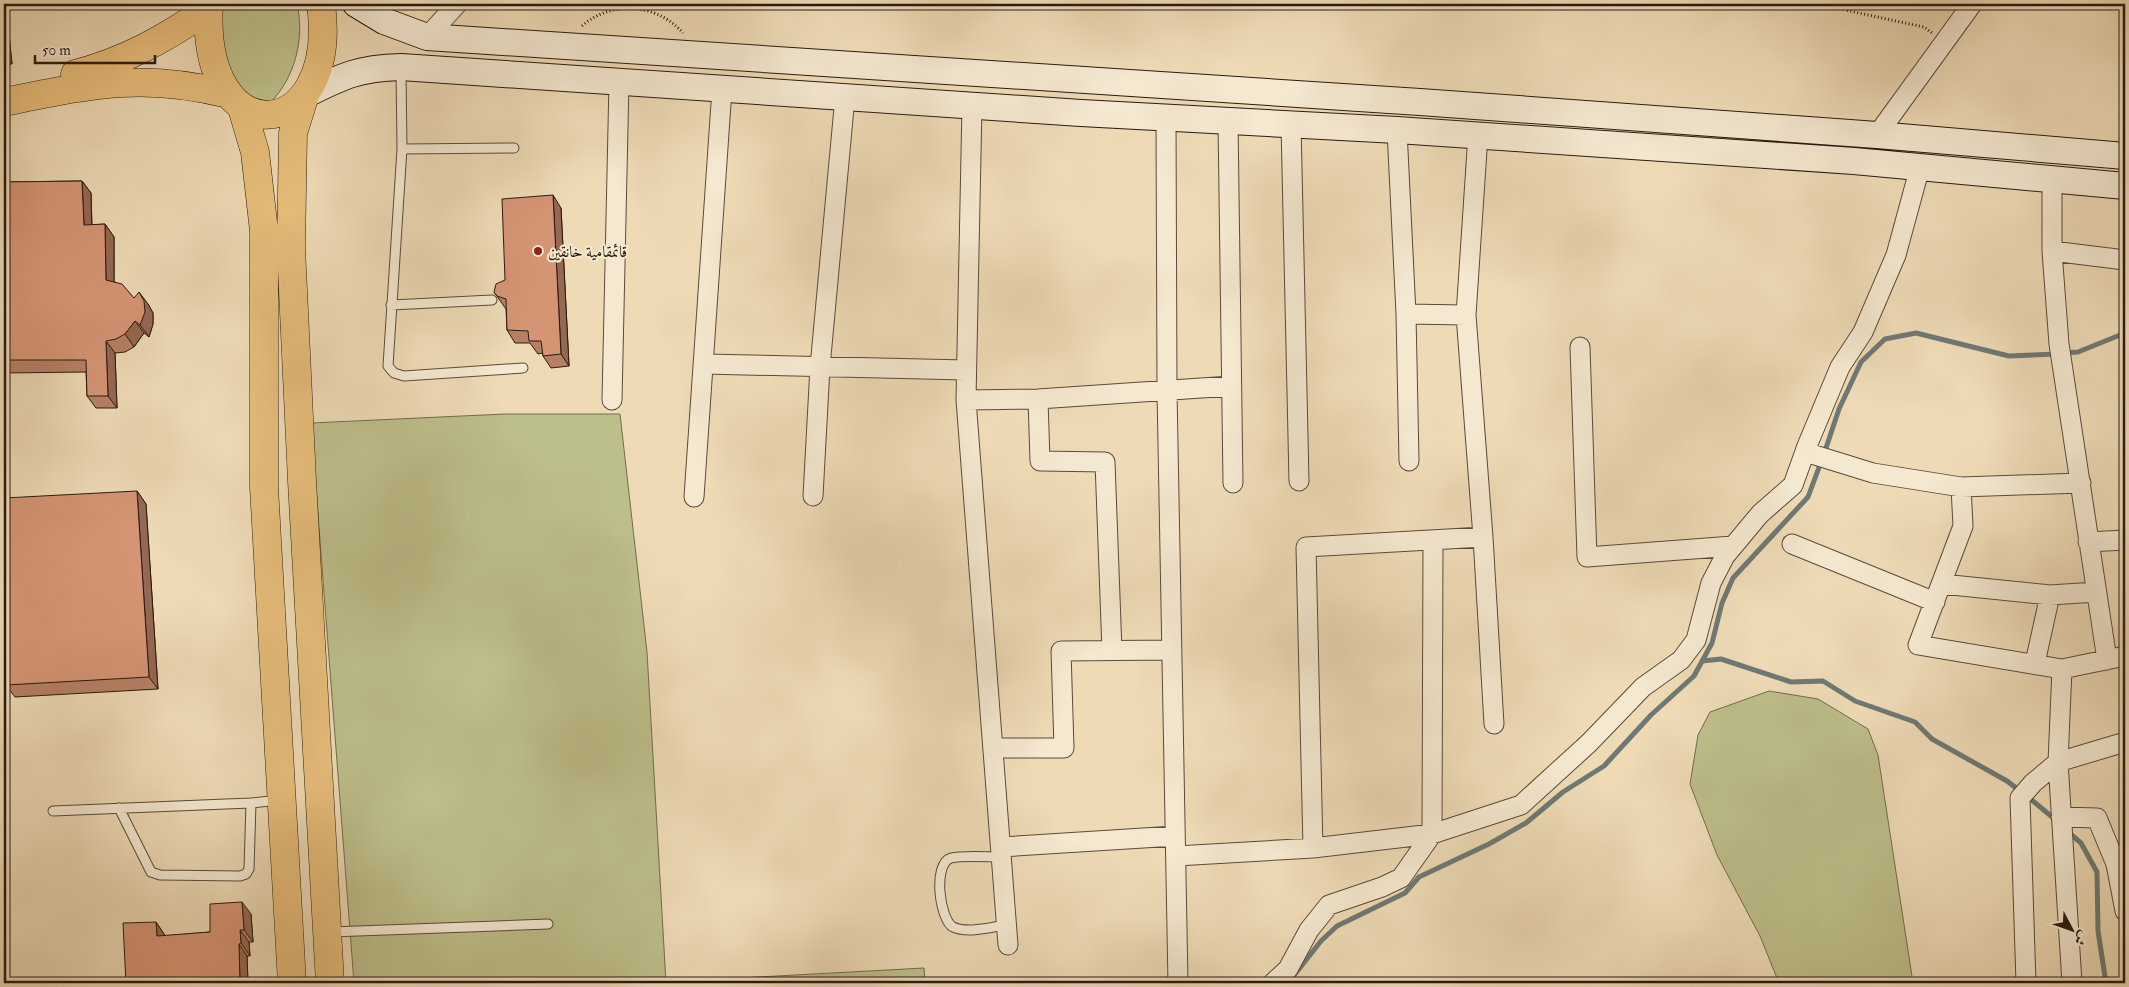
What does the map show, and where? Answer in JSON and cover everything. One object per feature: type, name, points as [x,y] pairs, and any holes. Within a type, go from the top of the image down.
[{"type":"main road","points":[[321,4],[323,19],[321,48],[293,133],[291,248],[330,983]]},
{"type":"main road","points":[[356,4],[384,21],[427,36],[1420,102],[1467,107],[1877,135],[2114,156],[2099,184]]},
{"type":"main road","points":[[4,88],[102,67],[140,52],[176,32],[209,6]]},
{"type":"main road","points":[[209,6],[213,58],[235,101],[255,152],[264,231],[264,487],[292,983]]},
{"type":"main road","points":[[703,55],[715,88]]},
{"type":"main road","points":[[4,102],[97,84],[130,81],[188,85],[235,101],[262,115],[277,114],[291,108],[305,95],[345,74],[378,68],[401,67],[844,97],[1472,135],[1920,167],[2125,186]]},
{"type":"main road","points":[[1407,131],[1423,129],[1430,118],[1429,111],[1420,102]]},
{"type":"main road","points":[[1467,107],[1459,115],[1458,121],[1461,131],[1472,135]]},
{"type":"main road","points":[[287,887],[325,883]]},
{"type":"street","points":[[427,36],[456,4]]},
{"type":"street","points":[[1877,135],[1972,4]]},
{"type":"street","points":[[612,400],[619,82]]},
{"type":"street","points":[[694,497],[704,364],[715,88]]},
{"type":"street","points":[[813,496],[820,366],[844,97]]},
{"type":"street","points":[[972,105],[966,400],[1008,945]]},
{"type":"street","points":[[1166,117],[1167,390],[1178,983]]},
{"type":"street","points":[[1228,120],[1233,484]]},
{"type":"street","points":[[1291,124],[1298,481]]},
{"type":"street","points":[[1407,131],[1406,314],[1409,461]]},
{"type":"street","points":[[1472,135],[1466,315],[1483,537],[1494,724]]},
{"type":"street","points":[[1176,856],[1313,848],[1432,834],[1520,805],[1588,743],[1643,687],[1681,660],[1696,640],[1711,583],[1725,556],[1760,514],[1793,485],[1808,453],[1840,367],[1863,332],[1896,255],[1920,167]]},
{"type":"street","points":[[1962,486],[1963,526],[1918,646],[2035,663],[2062,669],[2116,658],[2096,592],[2081,482],[2060,353],[2052,251],[2052,179]]},
{"type":"street","points":[[2052,251],[2125,260]]},
{"type":"street","points":[[1406,314],[1466,315]]},
{"type":"street","points":[[1580,347],[1587,558],[1733,546]]},
{"type":"street","points":[[704,364],[966,370]]},
{"type":"street","points":[[966,400],[1038,399],[1231,386]]},
{"type":"street","points":[[1038,399],[1040,461],[1105,462],[1112,651]]},
{"type":"street","points":[[1808,453],[1873,473],[1962,486],[2081,482]]},
{"type":"street","points":[[1313,848],[1306,547],[1483,537]]},
{"type":"street","points":[[2088,542],[2125,540]]},
{"type":"street","points":[[1273,983],[1288,969],[1309,930],[1329,905],[1382,887],[1401,878],[1432,834],[1434,541]]},
{"type":"street","points":[[1792,544],[1938,593],[2050,595],[2096,592]]},
{"type":"street","points":[[2035,663],[2050,595]]},
{"type":"street","points":[[994,748],[1064,748],[1061,652],[1172,650]]},
{"type":"street","points":[[2062,669],[2058,762],[2072,983]]},
{"type":"street","points":[[2026,983],[2020,798],[2033,783],[2058,762],[2125,742]]},
{"type":"street","points":[[2061,817],[2097,818],[2121,862],[2125,911]]},
{"type":"street","points":[[1001,852],[1176,836]]},
{"type":"lane","points":[[401,67],[402,149],[388,366],[394,374],[404,376],[523,368]]},
{"type":"lane","points":[[402,149],[514,148]]},
{"type":"lane","points":[[391,304],[492,300]]},
{"type":"lane","points":[[53,811],[251,803],[282,800]]},
{"type":"lane","points":[[119,808],[151,872],[160,875],[240,876],[246,874],[249,869],[251,803]]},
{"type":"lane","points":[[1001,852],[951,858],[942,864],[939,875],[945,919],[951,926],[962,930],[1007,925]]},
{"type":"lane","points":[[328,932],[548,924]]},
{"type":"path","points":[[1839,4],[1845,10],[1924,27],[1945,42]]},
{"type":"path","points":[[567,46],[578,30],[598,14],[621,7],[634,7],[658,13],[668,19],[703,55]]},
{"type":"green space","points":[[216,4],[297,4],[300,30],[296,56],[286,81],[271,102],[251,103],[229,76]]},
{"type":"green space","points":[[505,414],[620,414],[647,652],[666,983],[354,983],[311,423]]},
{"type":"green space","points":[[1769,691],[1818,699],[1868,729],[1878,755],[1913,983],[1779,983],[1760,936],[1717,855],[1690,784],[1698,735],[1710,712]]},
{"type":"green space","points":[[924,968],[925,982],[923,983],[685,983],[685,981]]},
{"type":"building","points":[[82,181],[84,225],[105,224],[106,280],[122,284],[134,298],[139,292],[144,301],[145,312],[140,325],[135,321],[125,334],[116,339],[106,341],[108,396],[87,396],[86,360],[4,360],[4,182]]},
{"type":"building","name":"قائمقامية خانقين","points":[[553,195],[561,354],[543,356],[541,341],[529,341],[528,331],[507,330],[506,299],[497,296],[494,292],[496,284],[505,280],[502,199]]},
{"type":"building","points":[[137,491],[149,677],[6,685],[4,650],[4,498]]},
{"type":"building","points":[[242,902],[244,930],[240,930],[240,983],[126,983],[123,923],[156,922],[157,936],[210,932],[210,904]]},
{"type":"building","points":[[101,978],[101,983],[42,983],[42,980]]},
{"type":"waterway","points":[[1824,454],[1839,409],[1861,362],[1885,339],[1916,333],[2009,356],[2056,354]]},
{"type":"waterway","points":[[2064,353],[2078,352],[2125,333]]},
{"type":"waterway","points":[[1295,974],[1321,941],[1337,926],[1405,893],[1419,877],[1489,844],[1526,823],[1563,792],[1604,766],[1651,715],[1694,676],[1712,643],[1722,603],[1733,578],[1808,497],[1821,462]]},
{"type":"waterway","points":[[1702,661],[1721,659],[1791,682],[1823,681],[1855,701],[1915,722],[1932,739],[2007,781],[2020,791]]},
{"type":"waterway","points":[[2027,796],[2057,821]]},
{"type":"waterway","points":[[2068,832],[2081,843],[2097,872],[2098,931],[2106,983]]},
{"type":"place","name":"قائمقامية خانقين","points":[[538,251]]}]
